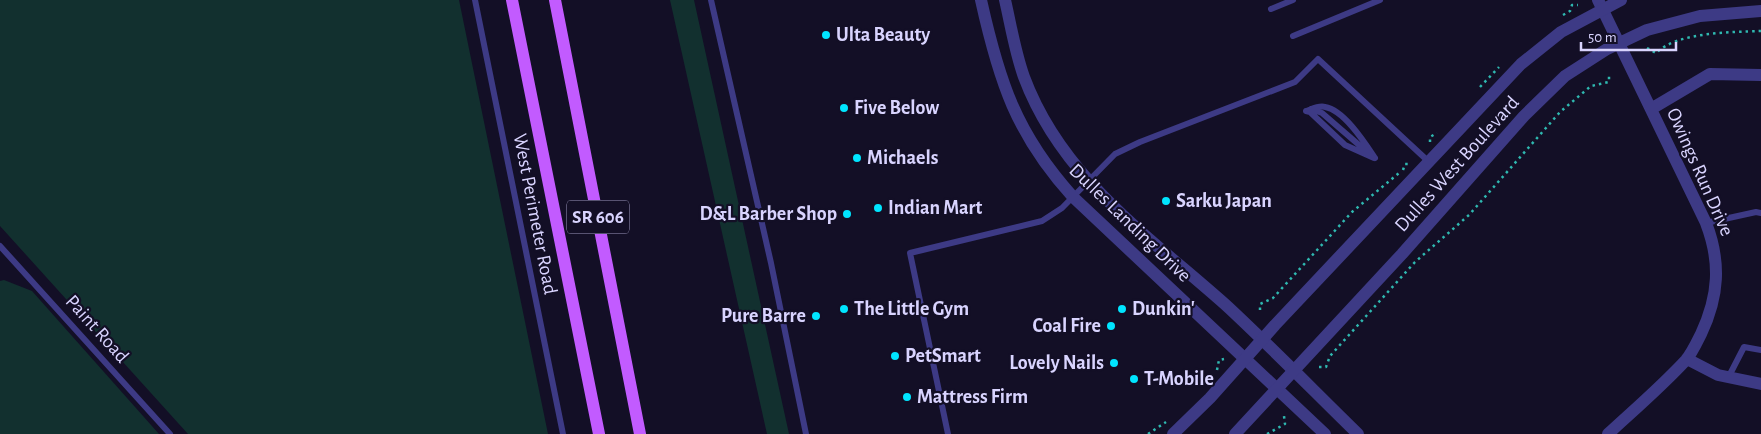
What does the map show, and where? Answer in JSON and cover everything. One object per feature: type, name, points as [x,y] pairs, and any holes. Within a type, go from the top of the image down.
[{"type":"main road","name":"SR 606","points":[[512,0],[599,434]]},
{"type":"main road","name":"SR 606","points":[[555,0],[640,434]]},
{"type":"street","name":"Dulles Landing Drive","points":[[981,0],[996,64],[1011,107],[1028,138],[1055,178],[1072,197],[1325,434]]},
{"type":"street","name":"Dulles Landing Drive","points":[[1005,0],[1015,49],[1032,96],[1045,123],[1087,181],[1120,213],[1228,307],[1358,434]]},
{"type":"street","name":"Dulles West Boulevard","points":[[1172,434],[1210,398],[1261,340],[1428,161],[1538,49],[1600,4],[1621,0]]},
{"type":"street","name":"Owings Run Drive","points":[[1600,4],[1706,224],[1714,245],[1718,278],[1713,305],[1687,359],[1608,434]]},
{"type":"street","name":"Dulles West Boulevard","points":[[1235,434],[1547,92],[1578,67],[1618,43],[1647,30],[1700,16],[1761,11]]},
{"type":"street","points":[[1651,109],[1710,74],[1761,75]]},
{"type":"street","points":[[1687,359],[1718,376],[1761,384]]},
{"type":"lane","name":"West Perimeter Road","points":[[475,0],[563,434]]},
{"type":"lane","points":[[712,0],[771,263],[806,434]]},
{"type":"lane","points":[[1271,9],[1293,0]]},
{"type":"lane","points":[[1293,36],[1380,0]]},
{"type":"lane","points":[[948,434],[910,253],[1034,225],[1050,216],[1072,197],[1107,160],[1125,148],[1295,82],[1318,60],[1428,161]]},
{"type":"lane","points":[[1324,106],[1331,109],[1358,133],[1375,158],[1350,140],[1322,114],[1309,110],[1324,106]]},
{"type":"lane","points":[[1706,224],[1756,212],[1761,213]]},
{"type":"lane","name":"Paint Road","points":[[0,246],[170,434]]},
{"type":"lane","points":[[1728,378],[1744,347],[1761,350]]},
{"type":"path","points":[[1647,48],[1656,53],[1667,45],[1679,41],[1733,32],[1761,31]]},
{"type":"path","points":[[1319,367],[1326,367],[1330,356],[1415,262],[1469,215],[1547,125],[1591,86],[1609,82],[1610,74]]},
{"type":"path","points":[[1260,310],[1260,304],[1273,298],[1352,212],[1403,170],[1405,164],[1410,164]]},
{"type":"path","points":[[1215,373],[1219,360],[1224,359]]},
{"type":"path","points":[[1267,434],[1285,424],[1284,416]]},
{"type":"path","points":[[1148,434],[1170,419]]},
{"type":"green space","points":[[0,0],[459,0],[548,434],[188,434],[0,226]]},
{"type":"green space","points":[[670,0],[694,0],[789,434],[767,434]]},
{"type":"green space","points":[[4,280],[32,291],[159,434],[0,434],[0,281]]},
{"type":"place","name":"Ulta Beauty","points":[[826,35]]},
{"type":"place","name":"Five Below","points":[[844,108]]},
{"type":"place","name":"Michaels","points":[[857,158]]},
{"type":"place","name":"Sarku Japan","points":[[1166,201]]},
{"type":"place","name":"Indian Mart","points":[[878,208]]},
{"type":"place","name":"D&L Barber Shop","points":[[847,214]]},
{"type":"place","name":"The Little Gym","points":[[844,309]]},
{"type":"place","name":"Dunkin'","points":[[1122,309]]},
{"type":"place","name":"Pure Barre","points":[[816,316]]},
{"type":"place","name":"Coal Fire","points":[[1111,326]]},
{"type":"place","name":"PetSmart","points":[[895,356]]},
{"type":"place","name":"Lovely Nails","points":[[1114,363]]},
{"type":"place","name":"T-Mobile","points":[[1134,379]]},
{"type":"place","name":"Mattress Firm","points":[[907,397]]}]
